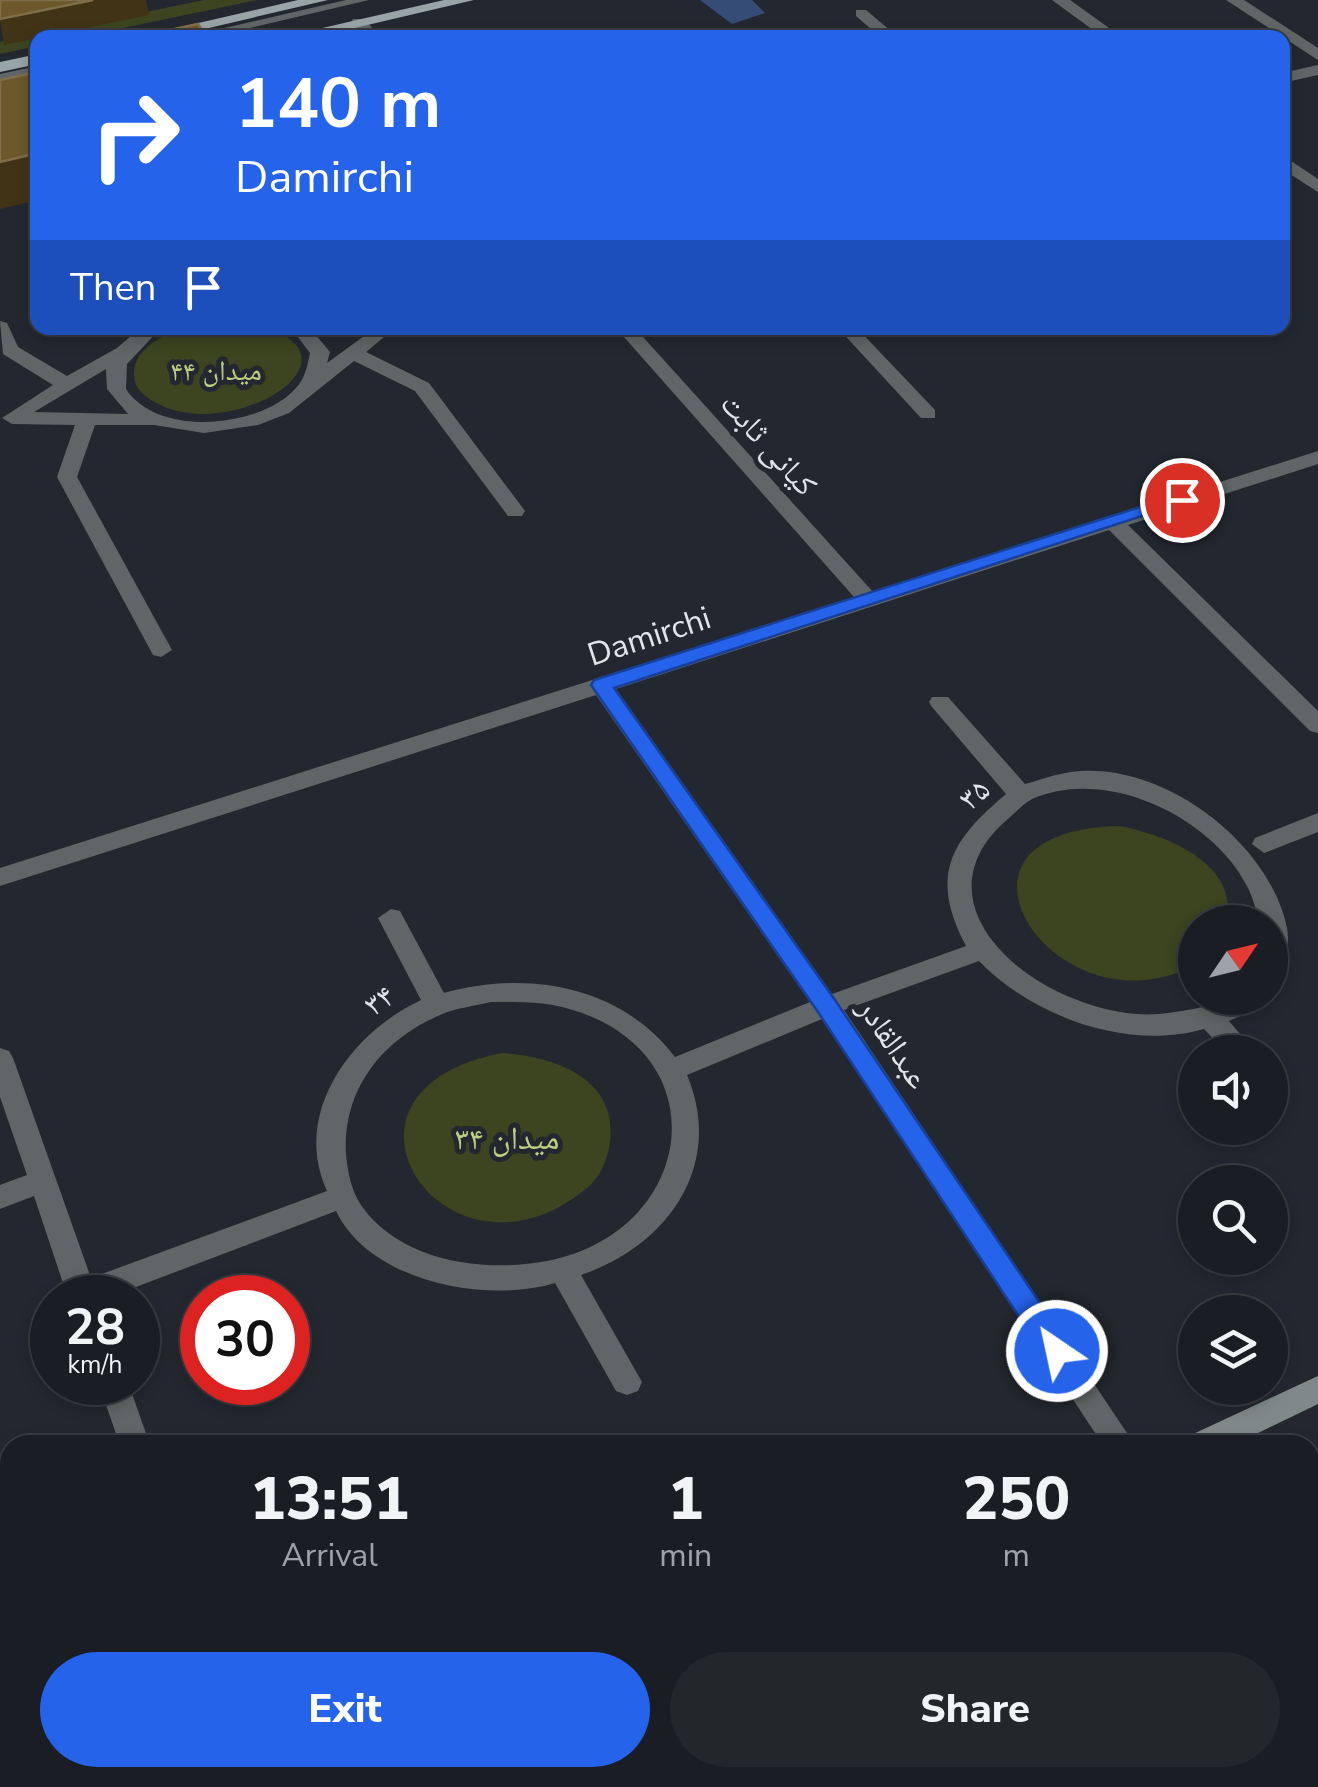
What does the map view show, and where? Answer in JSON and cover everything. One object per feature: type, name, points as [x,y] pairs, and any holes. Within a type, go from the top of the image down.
[{"type":"main road","points":[[178,30],[320,0]]},
{"type":"main road","points":[[322,30],[466,0]]},
{"type":"main road","points":[[0,67],[30,61]]},
{"type":"main road","points":[[0,98],[30,92]]},
{"type":"main road","points":[[1223,1435],[1318,1390]]},
{"type":"street","points":[[1060,0],[1103,30]]},
{"type":"street","points":[[1234,0],[1280,30]]},
{"type":"street","points":[[862,13],[882,30]]},
{"type":"street","points":[[359,22],[366,30]]},
{"type":"street","points":[[1292,38],[1318,31]]},
{"type":"street","points":[[1292,38],[1318,55]]},
{"type":"street","points":[[1290,76],[1318,70]]},
{"type":"street","points":[[1290,166],[1318,187]]},
{"type":"street","points":[[0,327],[10,350],[68,386]]},
{"type":"street","points":[[6,419],[68,386],[143,335]]},
{"type":"street","points":[[306,335],[320,352],[320,368],[312,384]]},
{"type":"street","points":[[6,419],[158,420],[191,426],[227,425],[262,416],[291,402],[377,335]]},
{"type":"street","name":"کیانی ثابت","points":[[631,335],[868,600]]},
{"type":"street","points":[[854,335],[928,414]]},
{"type":"street","points":[[120,353],[112,372],[116,392],[132,408],[158,420]]},
{"type":"street","points":[[354,354],[422,387],[516,510]]},
{"type":"street","points":[[87,419],[67,476],[162,650]]},
{"type":"street","name":"Damirchi","points":[[0,877],[1318,457]]},
{"type":"street","points":[[1113,522],[1318,724]]},
{"type":"street","name":"عبدالقادر","points":[[602,685],[827,1006],[1113,1435]]},
{"type":"street","points":[[940,702],[1022,796]]},
{"type":"street","name":"۳۵","points":[[1219,1015],[1162,1026],[1092,1017],[1059,1007],[1015,982],[982,950],[963,915],[958,879],[968,846],[989,817],[1022,796],[1069,782],[1121,780],[1174,791],[1224,813],[1264,844],[1281,870]]},
{"type":"street","points":[[1264,844],[1318,822]]},
{"type":"street","points":[[1288,959],[1298,924],[1295,910]]},
{"type":"street","points":[[391,918],[438,1005]]},
{"type":"street","points":[[672,1070],[827,1006],[982,950]]},
{"type":"street","name":"۳۴","points":[[492,992],[563,998],[597,1007],[641,1034],[672,1070],[686,1115],[683,1162],[660,1208],[619,1246],[564,1272],[510,1281],[457,1277],[408,1260],[368,1232],[342,1196],[329,1152],[334,1106],[356,1064],[392,1030],[438,1005],[492,992]]},
{"type":"street","points":[[1211,1019],[1226,1035]]},
{"type":"street","points":[[0,1058],[76,1275]]},
{"type":"street","points":[[0,1197],[43,1182]]},
{"type":"street","points":[[137,1275],[342,1196]]},
{"type":"street","points":[[564,1272],[627,1382]]},
{"type":"street","points":[[121,1405],[131,1435]]},
{"type":"lane","points":[[224,30],[363,0]]},
{"type":"lane","points":[[0,78],[30,72]]},
{"type":"green space","points":[[204,0],[257,0],[113,30],[58,30]]},
{"type":"green space","points":[[30,36],[30,48],[0,54],[0,42]]},
{"type":"green space","name":"میدان ۴۴","points":[[168,335],[281,335],[295,343],[302,361],[294,378],[274,394],[247,407],[216,413],[184,412],[155,402],[137,387],[134,372],[139,356]]},
{"type":"green space","points":[[1120,826],[1158,836],[1211,868],[1222,883],[1228,905],[1178,905],[1178,970],[1144,980],[1096,975],[1057,954],[1029,924],[1017,891],[1026,860],[1059,836]]},
{"type":"green space","name":"میدان ۳۴","points":[[502,1053],[542,1059],[578,1074],[593,1086],[610,1119],[610,1141],[603,1167],[587,1188],[535,1217],[487,1221],[446,1207],[417,1179],[404,1143],[411,1107],[443,1075]]},
{"type":"water","points":[[700,0],[752,0],[765,13],[732,24]]},
{"type":"building","points":[[0,0],[93,0],[0,19]]},
{"type":"building","points":[[198,24],[202,30],[170,30]]},
{"type":"building","points":[[30,74],[30,155],[0,162],[0,80]]},
{"type":"route","points":[[1057,1351],[827,1006],[602,685],[1182,500]]}]
